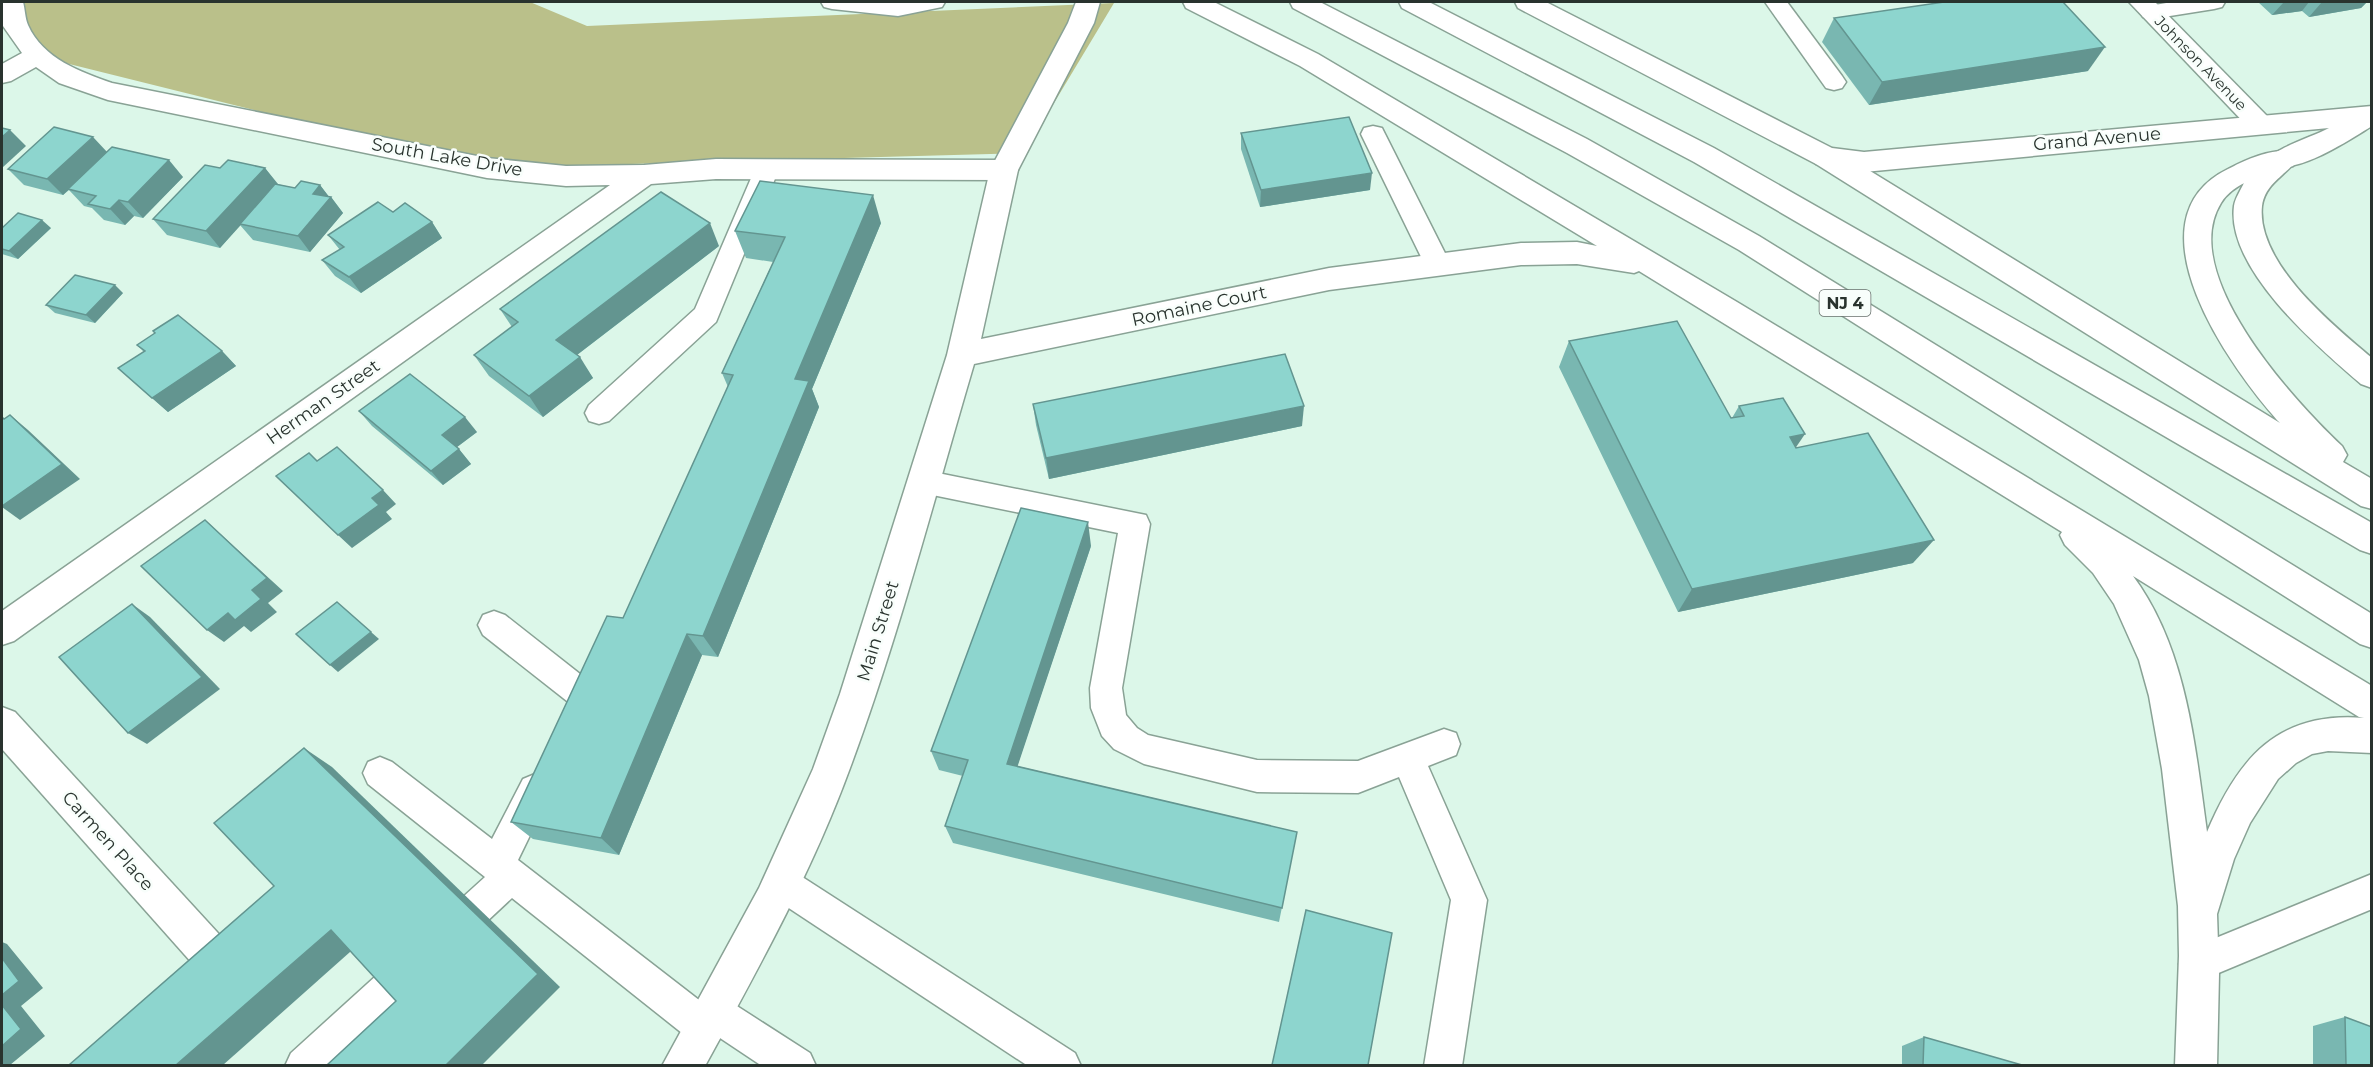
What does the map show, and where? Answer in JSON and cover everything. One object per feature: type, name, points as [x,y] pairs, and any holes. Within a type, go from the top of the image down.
[{"type":"main road","name":"South Lake Drive","points":[[11,2],[16,26],[37,56],[68,77],[108,91],[487,168],[566,176],[644,175],[716,169],[1004,170]]},
{"type":"main road","name":"Main Street","points":[[682,1065],[709,1020],[781,883],[831,770],[851,716],[962,355],[1004,170],[1081,23],[1088,2]]},
{"type":"main road","points":[[1195,2],[1309,60],[2010,482],[2372,705]]},
{"type":"main road","name":"NJ 4","points":[[1302,2],[1578,146],[1749,243],[2372,633]]},
{"type":"main road","points":[[1411,2],[1704,155],[2372,540]]},
{"type":"main road","points":[[1527,2],[1826,157],[2372,496]]},
{"type":"main road","name":"Johnson Avenue","points":[[2146,7],[2260,124]]},
{"type":"main road","points":[[2,75],[37,56]]},
{"type":"main road","name":"Grand Avenue","points":[[1826,157],[1864,162],[2260,124],[2370,116]]},
{"type":"main road","name":"Grand Avenue","points":[[2370,116],[2320,144],[2245,172],[2222,185],[2208,199],[2199,216],[2198,254],[2218,311],[2257,374],[2277,399],[2327,452],[2372,489]]},
{"type":"main road","points":[[2283,159],[2259,180],[2248,203],[2251,232],[2264,266],[2292,303],[2372,376]]},
{"type":"main road","name":"Herman Street","points":[[2,630],[644,175]]},
{"type":"main road","name":"Romaine Court","points":[[962,355],[1329,279],[1521,254],[1577,253],[1652,265]]},
{"type":"main road","points":[[2010,482],[2052,513],[2083,541],[2108,569],[2126,595],[2149,637],[2162,669],[2178,751],[2198,921],[2196,1065]]},
{"type":"main road","name":"Carmen Place","points":[[2,724],[214,958]]},
{"type":"main road","points":[[2198,921],[2208,881],[2223,838],[2241,802],[2260,774],[2279,754],[2302,740],[2328,734],[2372,736]]},
{"type":"lane","points":[[832,2],[898,9],[934,2]]},
{"type":"lane","points":[[1776,2],[1834,82]]},
{"type":"lane","points":[[2146,7],[2214,2]]},
{"type":"lane","points":[[1373,134],[1438,265]]},
{"type":"lane","points":[[599,413],[706,315],[767,169]]},
{"type":"lane","points":[[923,482],[1136,524],[1106,688],[1106,707],[1113,724],[1127,742],[1144,749],[1257,776],[1281,777],[1358,777],[1444,744]]},
{"type":"lane","points":[[494,626],[578,706],[599,665]]},
{"type":"lane","points":[[1407,757],[1469,900],[1443,1065]]},
{"type":"lane","points":[[304,1065],[504,870],[551,759]]},
{"type":"lane","points":[[380,773],[504,870],[709,1020],[797,1065]]},
{"type":"lane","points":[[781,883],[1062,1065]]},
{"type":"lane","points":[[2197,964],[2372,891]]},
{"type":"green space","points":[[19,2],[530,2],[587,26],[1114,3],[1024,153],[487,168],[37,56]]},
{"type":"building","points":[[1944,2],[2063,2],[2105,47],[1882,82],[1834,18]]},
{"type":"building","points":[[1349,117],[1372,173],[1261,190],[1241,133]]},
{"type":"building","points":[[54,127],[93,137],[47,179],[8,169]]},
{"type":"building","points":[[2,128],[10,130],[2,137]]},
{"type":"building","points":[[112,147],[169,160],[128,202],[119,200],[110,209],[88,204],[96,196],[68,189]]},
{"type":"building","points":[[228,160],[265,168],[206,231],[153,219],[205,165],[220,168]]},
{"type":"building","points":[[301,181],[320,185],[313,194],[331,197],[298,236],[240,224],[275,184],[295,188]]},
{"type":"building","points":[[760,181],[873,195],[795,379],[809,381],[703,636],[687,634],[601,838],[511,822],[607,616],[623,618],[733,375],[722,373],[785,237],[735,231]]},
{"type":"building","points":[[661,192],[710,223],[556,340],[580,357],[529,396],[474,355],[518,322],[500,309]]},
{"type":"building","points":[[378,202],[393,212],[405,203],[432,222],[349,277],[322,260],[344,247],[328,235]]},
{"type":"building","points":[[18,213],[42,220],[9,251],[2,249],[2,228]]},
{"type":"building","points":[[75,275],[115,285],[86,315],[46,305]]},
{"type":"building","points":[[178,315],[222,351],[152,398],[118,368],[145,351],[137,345],[155,333],[153,331]]},
{"type":"building","points":[[1677,321],[1731,418],[1744,416],[1739,406],[1783,398],[1805,434],[1790,437],[1796,448],[1868,433],[1934,540],[1692,589],[1569,341]]},
{"type":"building","points":[[1285,354],[1304,406],[1046,458],[1033,404]]},
{"type":"building","points":[[410,374],[465,417],[442,435],[459,449],[431,471],[359,411]]},
{"type":"building","points":[[10,415],[62,464],[2,506],[2,417],[4,419]]},
{"type":"building","points":[[337,447],[383,490],[372,498],[379,505],[338,535],[276,476],[309,453],[317,461]]},
{"type":"building","points":[[1021,508],[1088,522],[1007,764],[1297,832],[1282,908],[945,826],[968,760],[931,751]]},
{"type":"building","points":[[205,520],[267,578],[252,590],[261,599],[235,620],[228,613],[207,630],[141,566]]},
{"type":"building","points":[[337,602],[371,632],[330,665],[296,634]]},
{"type":"building","points":[[132,604],[202,677],[128,733],[59,657]]},
{"type":"building","points":[[304,748],[538,974],[446,1065],[327,1065],[396,1001],[331,930],[176,1065],[69,1065],[274,886],[214,823]]},
{"type":"building","points":[[1306,910],[1392,933],[1368,1065],[1272,1065]]},
{"type":"building","points":[[2,958],[19,981],[2,995]]},
{"type":"building","points":[[2,1005],[21,1029],[2,1046]]},
{"type":"building","points":[[2345,1017],[2372,1027],[2372,1065],[2346,1065]]},
{"type":"building","points":[[1924,1037],[2022,1065],[1923,1065]]}]
